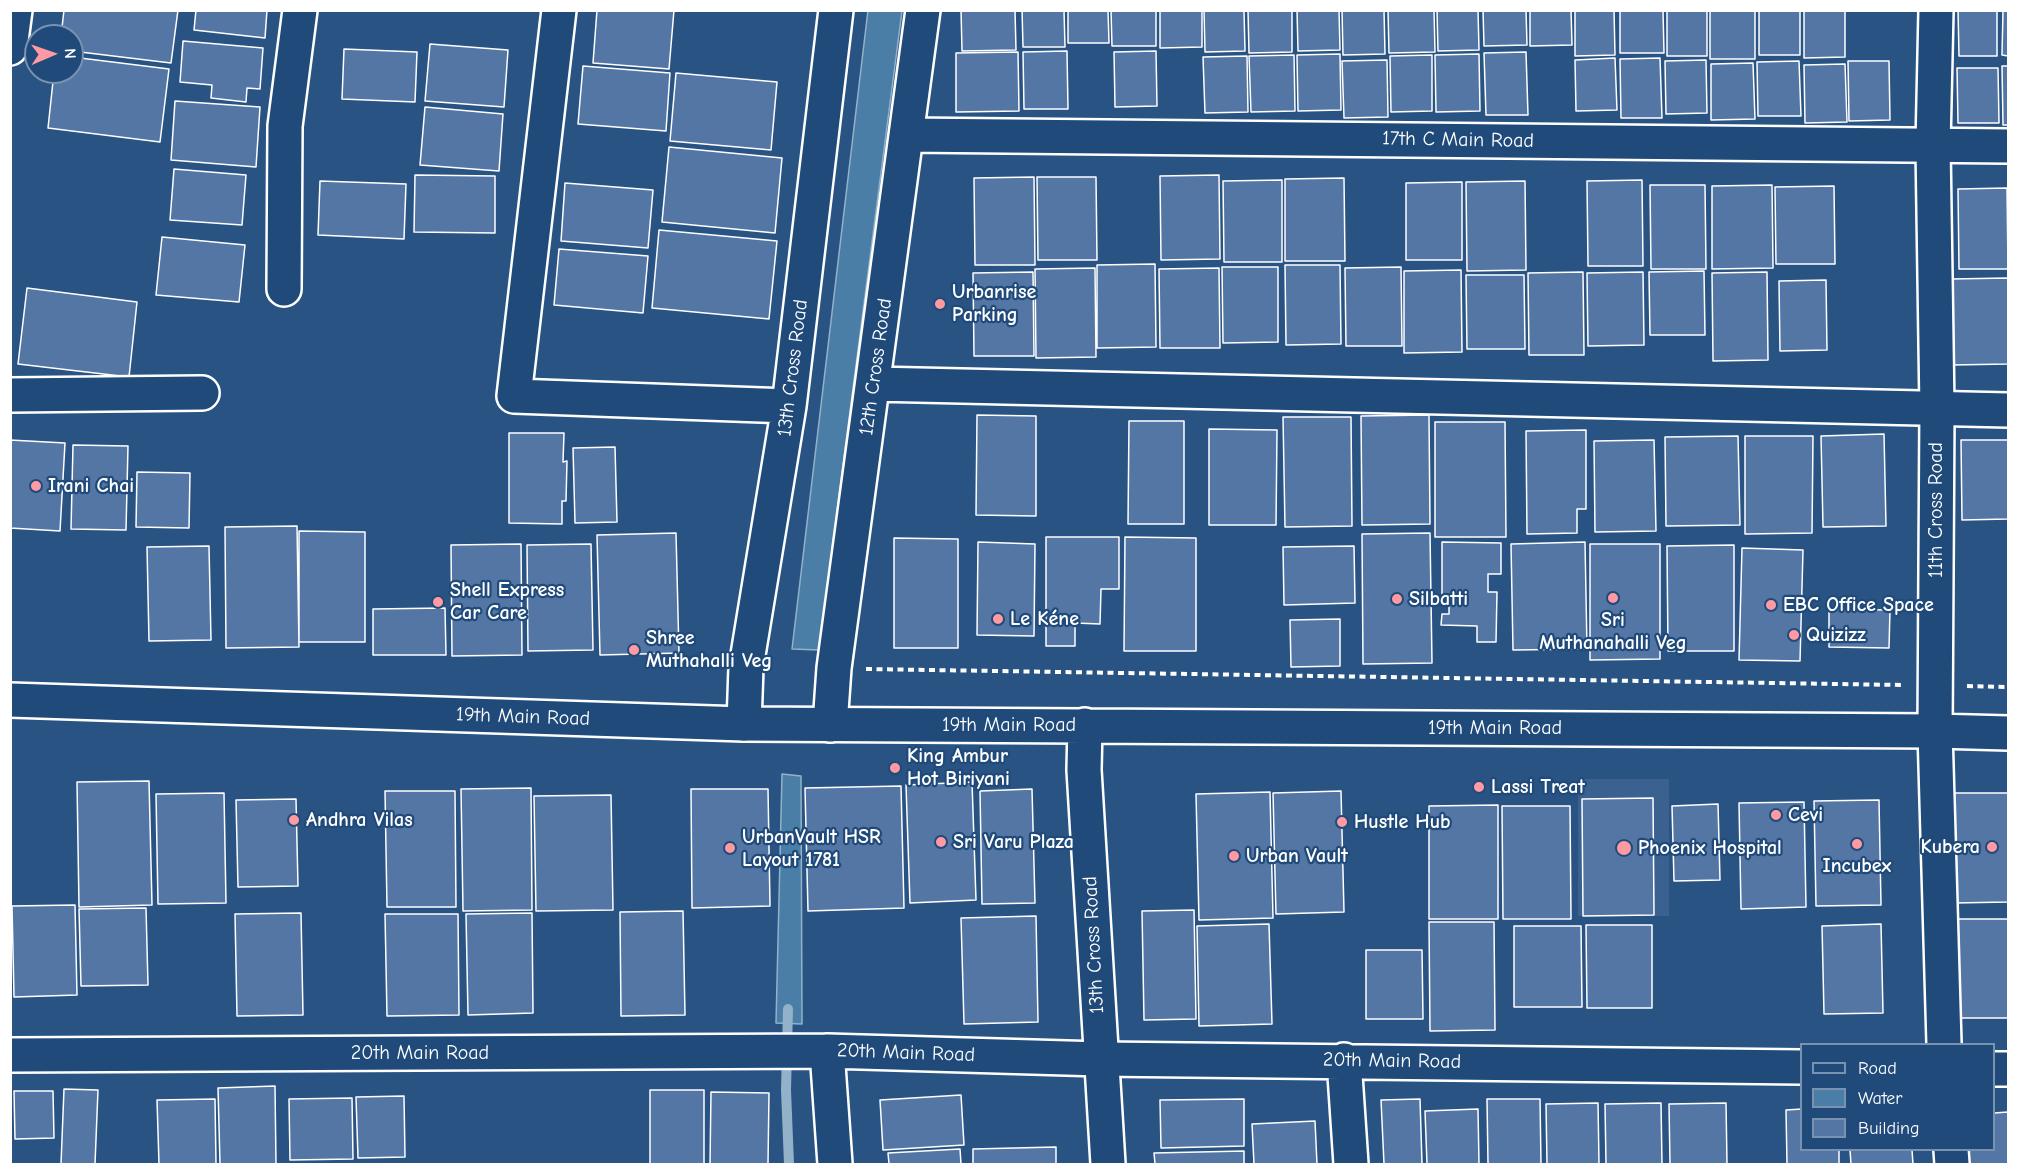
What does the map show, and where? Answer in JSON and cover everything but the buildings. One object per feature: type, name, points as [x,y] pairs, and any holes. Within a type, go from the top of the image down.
[{"type":"street","points":[[10,48],[15,10]]},
{"type":"street","points":[[284,289],[285,126],[300,10]]},
{"type":"street","points":[[559,10],[514,396],[789,406]]},
{"type":"street","name":"13th Cross Road","points":[[744,724],[746,667],[789,406],[836,10]]},
{"type":"street","name":"12th Cross Road","points":[[821,725],[834,668],[923,10]]},
{"type":"street","name":"11th Cross Road","points":[[1936,10],[1933,145],[1937,409],[1934,686],[1944,1043]]},
{"type":"street","name":"17th C Main Road","points":[[907,135],[2008,146]]},
{"type":"street","points":[[874,384],[2008,410]]},
{"type":"street","points":[[10,395],[202,393]]},
{"type":"street","name":"19th Main Road","points":[[10,700],[744,724],[2008,733]]},
{"type":"street","name":"13th Cross Road","points":[[1085,726],[1084,770],[1108,1164]]},
{"type":"street","points":[[827,1051],[835,1164]]},
{"type":"street","name":"20th Main Road","points":[[10,1055],[827,1051],[1101,1059],[1800,1067]]},
{"type":"street","points":[[1344,1060],[1351,1164]]},
{"type":"path","points":[[834,668],[2008,687]]},
{"type":"shaded area","name":"Phoenix Hospital","points":[[1578,779],[1669,779],[1669,916],[1578,916]]},
{"type":"water","points":[[868,10],[902,11],[819,650],[792,649]]},
{"type":"water","points":[[782,774],[801,776],[802,1024],[776,1023]]},
{"type":"waterway","points":[[788,1009],[786,1090],[789,1164]]},
{"type":"place","name":"Urbanrise Parking","points":[[940,304]]},
{"type":"place","name":"Irani Chai","points":[[36,486]]},
{"type":"place","name":"Sri Muthanahalli Veg","points":[[1613,598]]},
{"type":"place","name":"Silbatti","points":[[1397,599]]},
{"type":"place","name":"Shell Express Car Care","points":[[438,602]]},
{"type":"place","name":"EBC Office Space","points":[[1771,605]]},
{"type":"place","name":"Le Kéne","points":[[998,619]]},
{"type":"place","name":"Quizizz","points":[[1794,635]]},
{"type":"place","name":"Shree Muthahalli Veg","points":[[634,650]]},
{"type":"place","name":"King Ambur Hot Biriyani","points":[[895,768]]},
{"type":"place","name":"Lassi Treat","points":[[1479,787]]},
{"type":"place","name":"Cevi","points":[[1776,815]]},
{"type":"place","name":"Andhra Vilas","points":[[294,820]]},
{"type":"place","name":"Hustle Hub","points":[[1342,822]]},
{"type":"place","name":"Sri Varu Plaza","points":[[941,842]]},
{"type":"place","name":"Incubex","points":[[1857,844]]},
{"type":"place","name":"Kubera","points":[[1992,847]]},
{"type":"place","name":"UrbanVault HSR Layout 1781","points":[[730,848]]},
{"type":"place","name":"Phoenix Hospital","points":[[1624,848]]},
{"type":"place","name":"Urban Vault","points":[[1234,856]]}]
